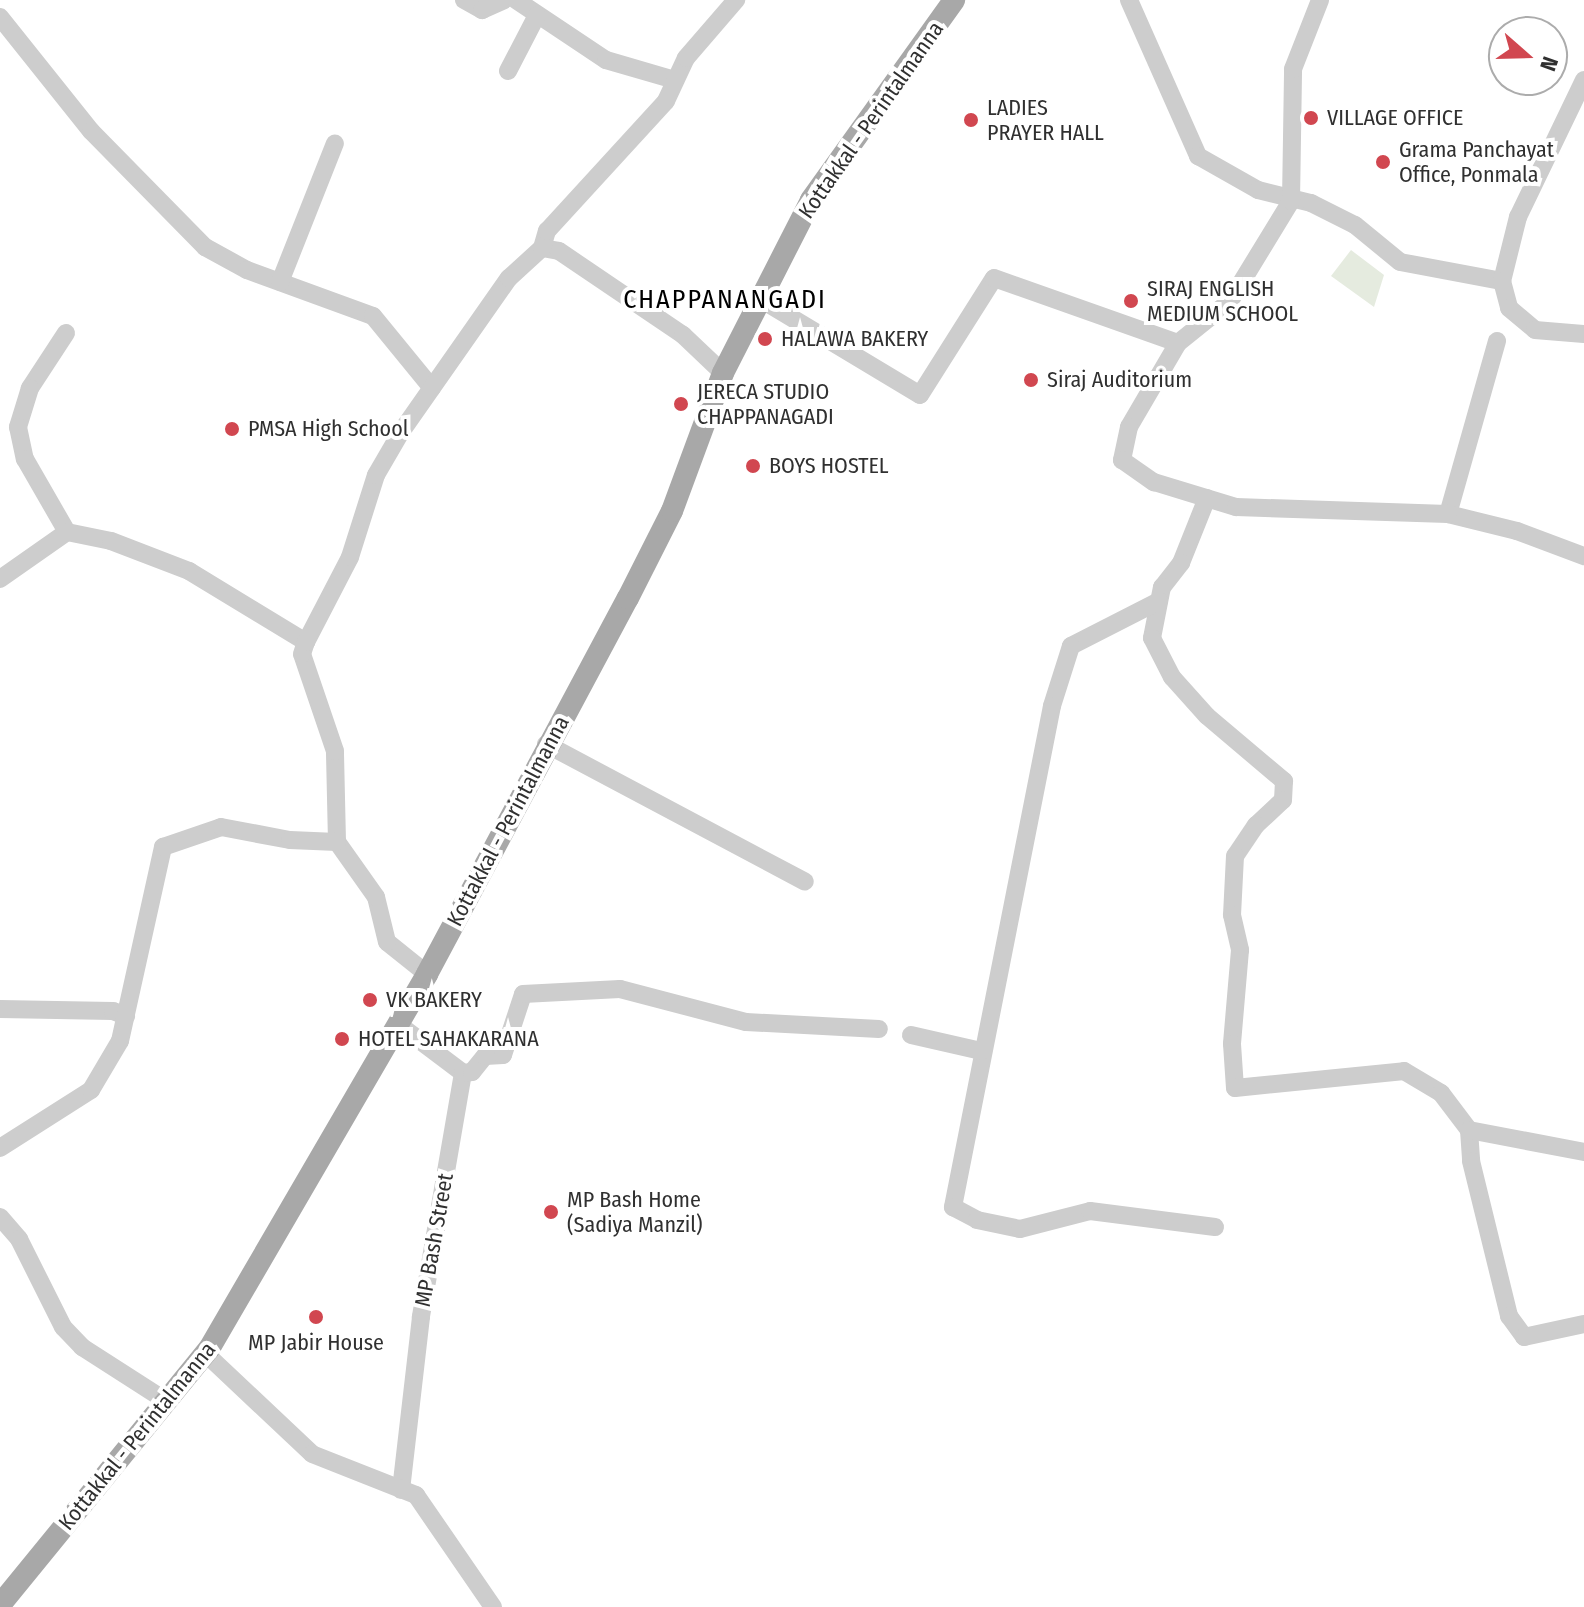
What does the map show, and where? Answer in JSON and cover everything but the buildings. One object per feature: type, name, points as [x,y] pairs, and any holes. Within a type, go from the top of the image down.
[{"type":"main road","name":"Kottakkal - Perintalmanna","points":[[0,1605],[205,1353],[427,974],[672,511],[723,373],[811,200],[954,0]]},
{"type":"street","points":[[464,0],[482,10],[504,0]]},
{"type":"street","points":[[516,0],[606,60],[675,80]]},
{"type":"street","points":[[427,974],[387,942],[376,897],[337,842],[335,751],[302,654],[350,557],[376,475],[432,388],[509,278],[542,248],[547,231],[666,101],[675,80],[714,20],[736,0]]},
{"type":"street","points":[[1129,0],[1198,156],[1258,190],[1291,201],[1311,203],[1355,225],[1400,262],[1502,281]]},
{"type":"street","points":[[1320,0],[1293,69],[1291,201],[1230,301],[1178,343],[1129,427],[1122,460],[1154,482],[1236,507],[1448,514],[1517,531],[1584,556]]},
{"type":"street","points":[[508,71],[537,15]]},
{"type":"street","points":[[0,17],[91,131],[160,206],[205,247],[280,282],[373,316],[432,388]]},
{"type":"street","points":[[1584,80],[1518,217],[1502,281],[1509,308],[1535,330],[1584,334]]},
{"type":"street","points":[[280,282],[335,143]]},
{"type":"street","points":[[542,248],[559,251],[683,335],[723,373]]},
{"type":"street","points":[[762,300],[920,395],[994,278],[1178,343]]},
{"type":"street","points":[[66,333],[30,388],[18,427],[25,459],[67,532]]},
{"type":"street","points":[[1448,514],[1497,341]]},
{"type":"street","points":[[1207,498],[1159,601],[1152,638],[1172,677],[1227,735],[1284,781],[1283,800],[1256,825],[1235,856],[1232,915],[1240,950],[1232,1044],[1235,1088],[1404,1071],[1441,1093],[1469,1130],[1471,1161],[1509,1316],[1524,1337],[1584,1324]]},
{"type":"street","points":[[0,579],[67,532],[111,541],[189,571],[306,642]]},
{"type":"street","points":[[1159,601],[1071,646],[1052,706],[981,1051],[953,1207],[977,1220],[1020,1229],[1090,1211],[1215,1227]]},
{"type":"street","points":[[546,744],[805,882]]},
{"type":"street","points":[[0,1148],[91,1090],[120,1041],[163,847],[221,827],[290,840],[337,842]]},
{"type":"street","points":[[398,1024],[463,1073],[472,1072],[485,1056],[503,1055],[523,994],[620,989],[746,1022],[879,1029]]},
{"type":"street","points":[[0,1009],[113,1011],[126,1016]]},
{"type":"street","points":[[911,1035],[981,1051]]},
{"type":"street","name":"MP Bash Street","points":[[401,1490],[421,1317],[463,1073]]},
{"type":"street","points":[[1469,1130],[1584,1152]]},
{"type":"street","points":[[0,1217],[19,1239],[63,1327],[82,1347],[166,1401]]},
{"type":"street","points":[[205,1353],[312,1454],[416,1495],[493,1607]]},
{"type":"shaded area","points":[[1351,250],[1384,275],[1374,307],[1331,276]]},
{"type":"place","name":"VILLAGE OFFICE","points":[[1311,118]]},
{"type":"place","name":"LADIES PRAYER HALL","points":[[971,120]]},
{"type":"place","name":"Grama Panchayat Office, Ponmala","points":[[1383,162]]},
{"type":"place","name":"SIRAJ ENGLISH MEDIUM SCHOOL","points":[[1131,301]]},
{"type":"place","name":"HALAWA BAKERY","points":[[765,339]]},
{"type":"place","name":"Siraj Auditorium","points":[[1031,380]]},
{"type":"place","name":"JERECA STUDIO CHAPPANAGADI","points":[[681,404]]},
{"type":"place","name":"PMSA High School","points":[[232,429]]},
{"type":"place","name":"BOYS HOSTEL","points":[[753,466]]},
{"type":"place","name":"VK BAKERY","points":[[370,1000]]},
{"type":"place","name":"HOTEL SAHAKARANA","points":[[342,1039]]},
{"type":"place","name":"MP Bash Home (Sadiya Manzil)","points":[[551,1212]]},
{"type":"place","name":"MP Jabir House","points":[[316,1317]]},
{"type":"district","name":"CHAPPANANGADI","points":[[725,300]]}]
